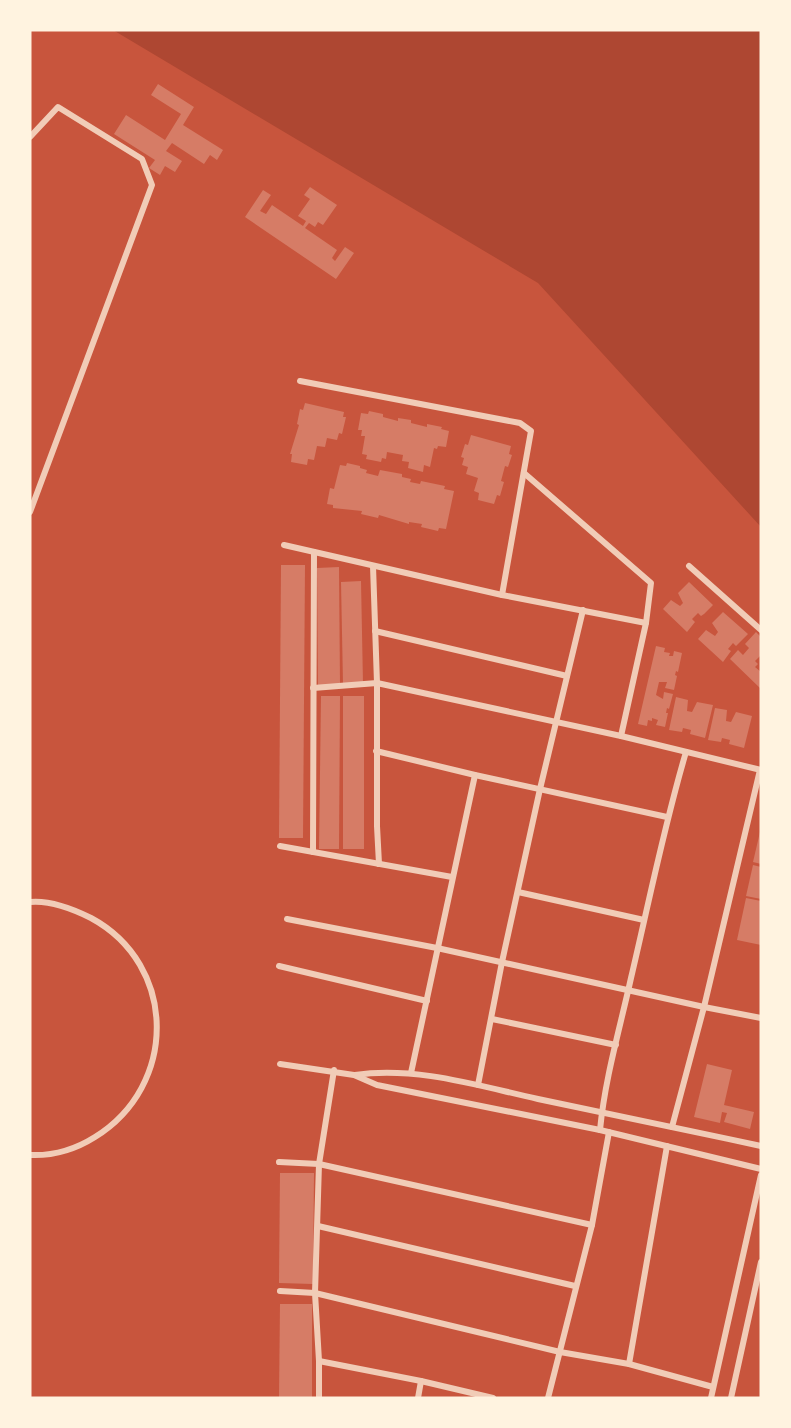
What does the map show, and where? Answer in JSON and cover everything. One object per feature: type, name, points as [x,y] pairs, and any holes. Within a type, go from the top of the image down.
[{"type":"street","points":[[30,137],[58,107],[142,159],[152,185],[30,512]]},
{"type":"street","points":[[300,381],[520,423],[531,431],[502,595]]},
{"type":"street","points":[[524,473],[651,583],[646,623],[621,736]]},
{"type":"street","points":[[284,545],[502,595],[646,623]]},
{"type":"street","points":[[313,852],[314,552]]},
{"type":"street","points":[[373,566],[379,864]]},
{"type":"street","points":[[689,566],[761,630]]},
{"type":"street","points":[[478,1085],[540,789],[583,610]]},
{"type":"street","points":[[375,631],[567,676]]},
{"type":"street","points":[[313,688],[377,683],[621,736],[760,770],[704,1008],[672,1127]]},
{"type":"street","points":[[376,751],[667,817]]},
{"type":"street","points":[[600,1130],[616,1045],[667,817],[686,752]]},
{"type":"street","points":[[411,1073],[475,775]]},
{"type":"street","points":[[280,846],[452,877]]},
{"type":"street","points":[[518,892],[645,920]]},
{"type":"street","points":[[30,902],[74,909],[107,927],[134,954],[151,988],[157,1025],[153,1063],[149,1072],[137,1098],[112,1126],[79,1147],[42,1156],[30,1155]]},
{"type":"street","points":[[287,919],[437,948],[704,1008],[761,1018]]},
{"type":"street","points":[[279,966],[427,1001]]},
{"type":"street","points":[[492,1019],[616,1045]]},
{"type":"street","points":[[280,1064],[334,1070],[354,1075],[377,1085],[600,1130],[761,1169]]},
{"type":"street","points":[[319,1398],[315,1293],[319,1164],[334,1070]]},
{"type":"street","points":[[354,1075],[376,1072],[411,1073],[478,1085],[761,1146]]},
{"type":"street","points":[[548,1398],[592,1225],[609,1132]]},
{"type":"street","points":[[629,1364],[667,1146]]},
{"type":"street","points":[[279,1162],[319,1164],[592,1225]]},
{"type":"street","points":[[711,1398],[761,1175]]},
{"type":"street","points":[[318,1226],[575,1286]]},
{"type":"street","points":[[731,1398],[761,1263]]},
{"type":"street","points":[[280,1291],[315,1293],[560,1352],[629,1364],[713,1388]]},
{"type":"street","points":[[319,1361],[421,1381],[489,1398]]},
{"type":"street","points":[[418,1398],[421,1381]]},
{"type":"shaded area","points":[[113,30],[761,30],[761,527],[538,283]]},
{"type":"building","points":[[158,84],[194,107],[183,125],[223,150],[217,160],[210,155],[204,164],[172,143],[166,151],[182,161],[175,172],[165,166],[160,175],[149,168],[155,160],[114,134],[126,115],[165,140],[181,114],[151,95]]},
{"type":"building","points":[[310,187],[337,205],[323,225],[318,222],[315,227],[309,223],[305,228],[337,250],[332,258],[335,261],[345,247],[354,253],[336,279],[245,217],[263,190],[271,195],[260,211],[266,214],[272,205],[303,226],[306,221],[298,216],[310,199],[304,195]]},
{"type":"building","points":[[305,403],[344,412],[343,417],[346,417],[342,434],[339,433],[337,440],[327,438],[325,447],[317,446],[314,460],[308,459],[307,465],[291,462],[292,454],[290,454],[299,425],[297,424],[300,409],[303,410]]},
{"type":"building","points":[[369,411],[398,421],[398,418],[411,420],[411,423],[427,427],[427,424],[442,427],[441,429],[449,431],[446,447],[434,448],[430,467],[424,465],[423,472],[408,468],[409,462],[402,461],[403,455],[387,452],[386,459],[382,458],[381,462],[366,459],[367,455],[362,454],[365,436],[361,436],[362,430],[358,430],[361,413],[368,414]]},
{"type":"building","points":[[471,435],[511,446],[509,454],[512,455],[508,467],[505,466],[500,496],[497,495],[494,504],[478,500],[479,493],[474,491],[478,478],[466,474],[468,467],[462,465],[464,458],[461,457]]},
{"type":"building","points":[[347,463],[360,466],[367,470],[366,473],[378,476],[380,470],[402,474],[402,477],[411,479],[410,482],[420,484],[421,481],[445,486],[444,489],[454,491],[446,529],[439,528],[438,531],[421,527],[422,524],[409,522],[409,524],[379,515],[378,518],[361,514],[362,511],[333,508],[333,505],[327,504],[330,488],[334,489],[340,465],[346,466]]},
{"type":"building","points":[[281,565],[305,565],[303,838],[279,838]]},
{"type":"building","points":[[339,567],[340,685],[318,685],[317,568]]},
{"type":"building","points":[[361,581],[363,684],[343,684],[341,582]]},
{"type":"building","points":[[689,582],[713,605],[701,616],[698,613],[692,619],[695,622],[687,632],[663,609],[671,600],[680,606],[683,603],[678,593]]},
{"type":"building","points":[[723,612],[748,634],[736,646],[733,643],[728,649],[731,651],[723,662],[698,639],[706,630],[715,636],[718,632],[712,623]]},
{"type":"building","points":[[756,632],[761,637],[761,655],[755,661],[758,664],[755,667],[761,672],[761,689],[730,659],[738,650],[743,655],[749,648],[745,644]]},
{"type":"building","points":[[656,646],[665,648],[664,652],[670,653],[669,656],[673,656],[674,651],[682,653],[678,672],[676,671],[675,675],[677,676],[674,690],[665,688],[667,682],[659,682],[656,695],[663,699],[664,692],[673,694],[669,709],[667,708],[665,727],[656,725],[658,720],[652,718],[652,721],[648,720],[647,726],[638,724]]},
{"type":"building","points":[[321,696],[340,696],[339,849],[319,849]]},
{"type":"building","points":[[343,696],[364,696],[364,849],[343,849]]},
{"type":"building","points":[[676,697],[688,700],[687,711],[692,712],[697,702],[713,705],[705,738],[690,734],[691,730],[683,728],[682,732],[669,730]]},
{"type":"building","points":[[715,708],[727,710],[726,721],[731,722],[736,712],[752,716],[744,748],[729,744],[730,740],[722,738],[721,742],[708,740]]},
{"type":"building","points":[[761,832],[761,864],[753,862]]},
{"type":"building","points":[[753,865],[761,867],[761,899],[746,896]]},
{"type":"building","points":[[746,898],[761,901],[761,945],[737,940]]},
{"type":"building","points":[[707,1064],[732,1070],[724,1105],[754,1112],[750,1129],[724,1122],[727,1113],[722,1112],[720,1123],[694,1117]]},
{"type":"building","points":[[280,1173],[314,1173],[313,1284],[279,1283]]},
{"type":"building","points":[[280,1304],[312,1304],[312,1398],[279,1398]]}]
